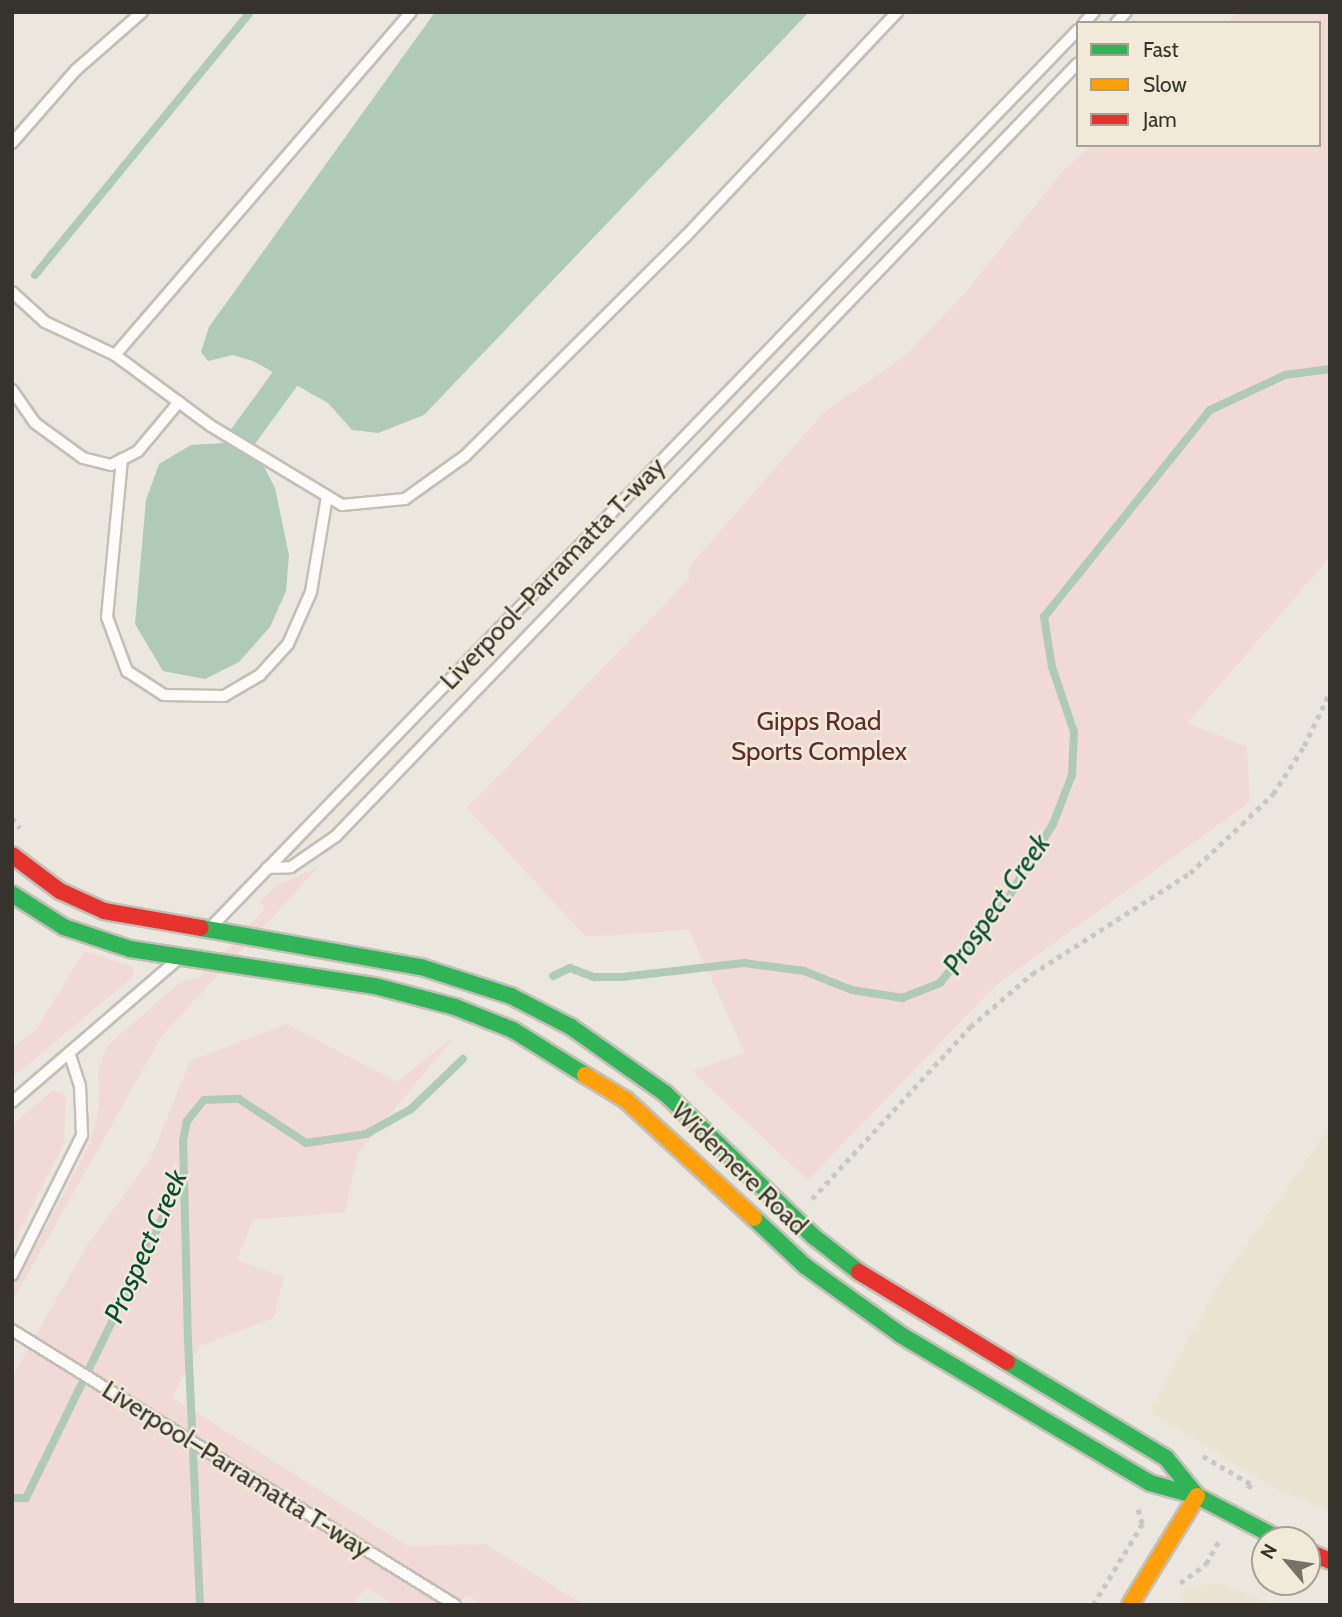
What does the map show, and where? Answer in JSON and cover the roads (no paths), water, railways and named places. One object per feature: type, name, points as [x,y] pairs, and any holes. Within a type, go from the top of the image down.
[{"type":"main road","name":"Widemere Road","points":[[12,855],[60,891],[104,911],[208,931],[316,947],[466,980],[512,996],[571,1027],[645,1076],[856,1270],[1166,1458],[1197,1496]]},
{"type":"main road","name":"Widemere Road","points":[[12,894],[85,936],[213,964],[374,986],[455,1007],[513,1030],[626,1100],[850,1301],[1150,1483],[1197,1496],[1254,1526]]},
{"type":"main road","points":[[1130,1605],[1197,1496]]},
{"type":"lane","points":[[12,143],[76,70],[142,12]]},
{"type":"lane","points":[[115,355],[411,12]]},
{"type":"lane","points":[[12,292],[44,322],[115,355],[178,402],[342,505],[405,499],[465,456],[686,236],[897,12]]},
{"type":"lane","name":"Liverpool–Parramatta T-way","points":[[12,1102],[208,931],[1076,32]]},
{"type":"lane","points":[[267,868],[290,867],[336,836],[1076,65]]},
{"type":"lane","points":[[12,390],[35,423],[83,458],[111,465],[138,451],[178,402]]},
{"type":"lane","points":[[122,459],[107,617],[127,671],[164,695],[224,696],[260,675],[288,645],[311,592],[327,496]]},
{"type":"lane","points":[[12,1275],[82,1135],[80,1086],[69,1053]]},
{"type":"lane","name":"Liverpool–Parramatta T-way","points":[[14,1333],[455,1605]]},
{"type":"waterway","points":[[35,275],[250,12]]},
{"type":"waterway","name":"Prospect Creek","points":[[553,976],[570,968],[594,977],[622,977],[744,963],[804,971],[852,990],[902,998],[940,983],[1008,898],[1053,824],[1072,775],[1074,732],[1052,667],[1044,617],[1210,410],[1285,375],[1330,369]]},
{"type":"waterway","points":[[239,442],[285,379]]},
{"type":"waterway","points":[[200,1605],[188,1341],[183,1141],[187,1121],[204,1100],[239,1099],[306,1143],[366,1134],[411,1109],[463,1059]]},
{"type":"waterway","name":"Prospect Creek","points":[[12,1498],[26,1498],[184,1174]]},
{"type":"park label","name":"Gipps Road Sports Complex","points":[[819,737]]}]
